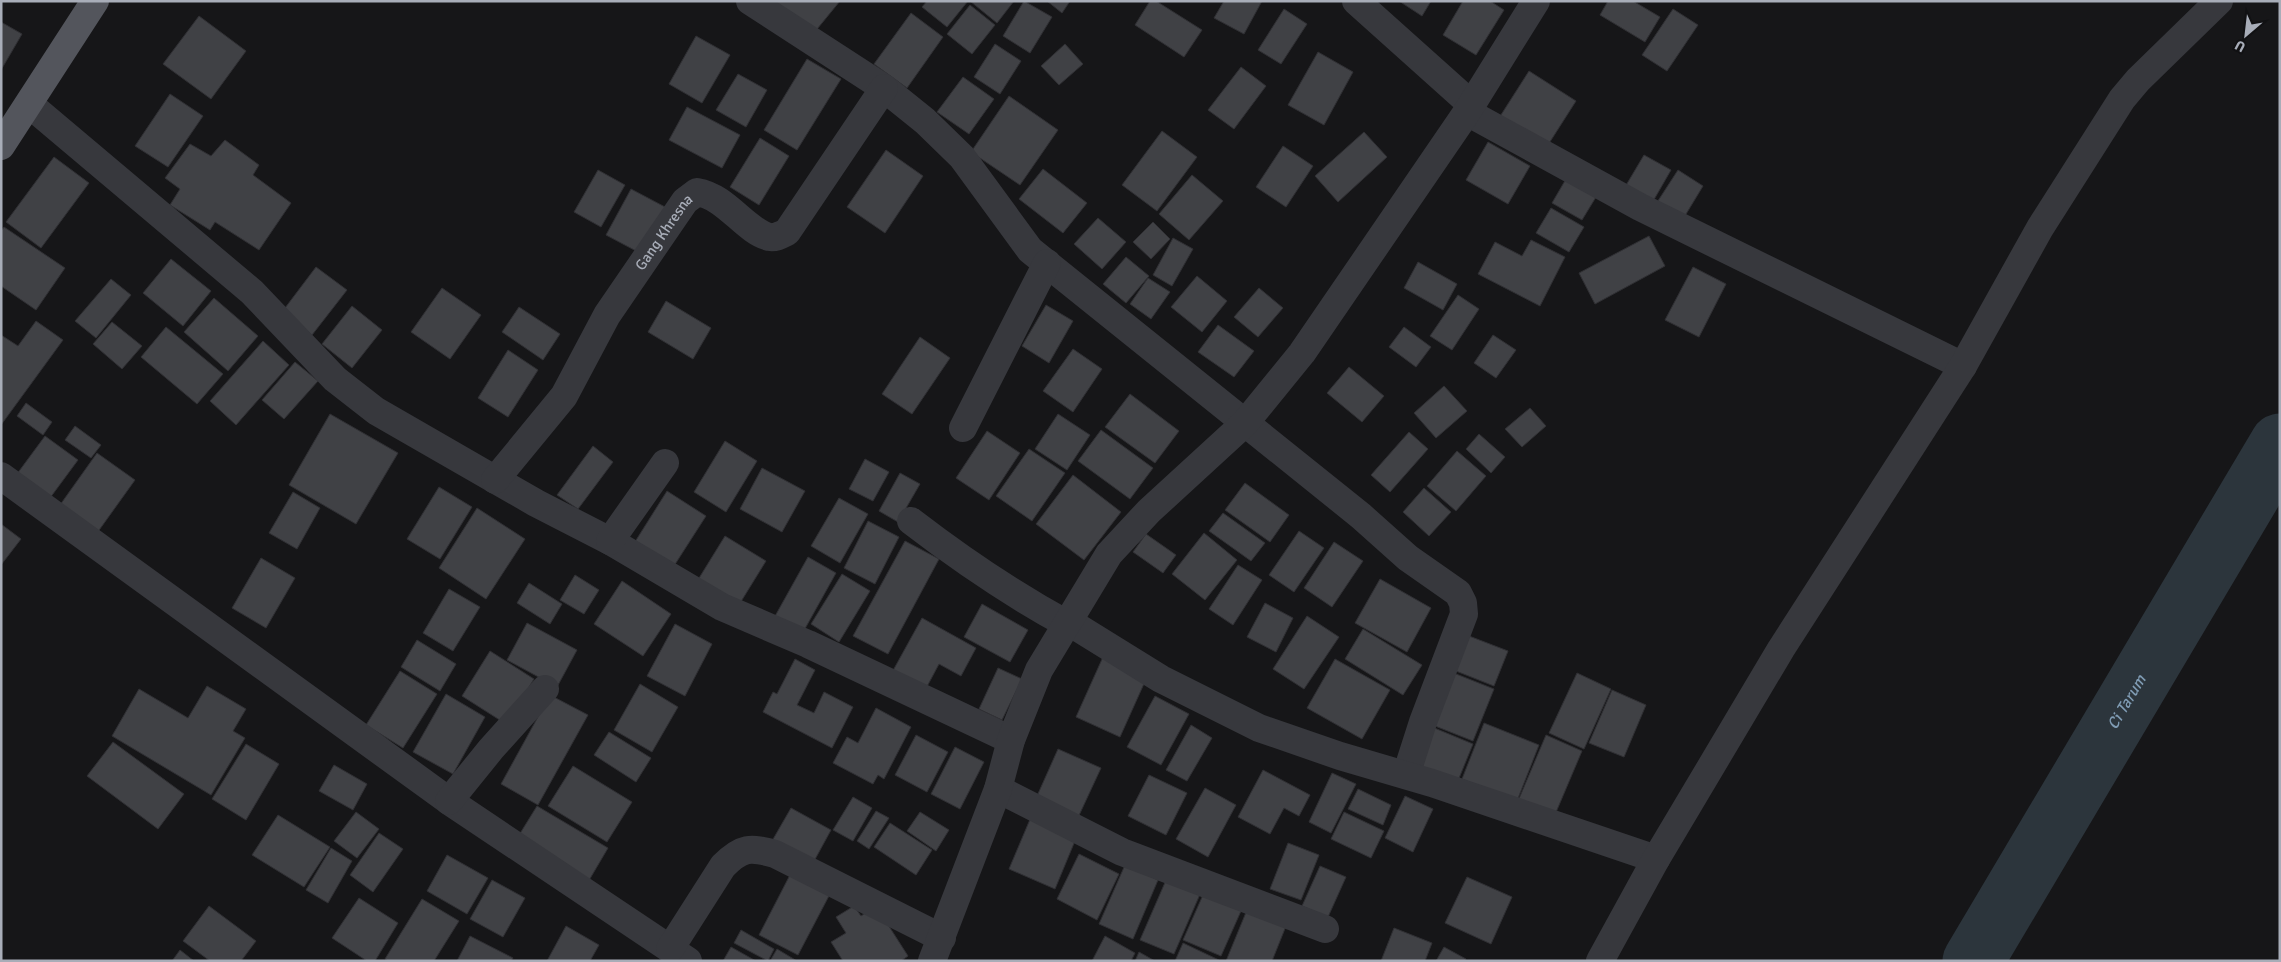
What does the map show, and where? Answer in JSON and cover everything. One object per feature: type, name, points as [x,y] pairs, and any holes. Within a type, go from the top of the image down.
[{"type":"main road","points":[[1,146],[96,1]]},
{"type":"street","points":[[750,1],[884,88],[925,121],[962,157],[1030,250],[1361,516],[1408,558],[1458,593],[1463,602],[1461,620],[1423,722],[1406,775]]},
{"type":"street","points":[[1356,1],[1470,109],[1640,207],[1963,366]]},
{"type":"street","points":[[1,476],[449,800],[679,955],[723,866],[734,855],[751,848],[775,854],[937,950],[998,789],[1011,740],[1039,670],[1109,554],[1149,511],[1245,423],[1302,353],[1470,109],[1536,1]]},
{"type":"street","points":[[1600,961],[1656,859],[1780,649],[1963,366],[2040,228],[2122,99],[2138,80],[2219,1]]},
{"type":"street","name":"Gang Khresna","points":[[495,480],[564,396],[607,315],[685,201],[697,192],[706,193],[716,198],[768,237],[777,237],[788,232],[884,88]]},
{"type":"street","points":[[29,104],[252,292],[335,379],[376,411],[495,480],[610,541],[722,608],[808,644],[1011,740]]},
{"type":"street","points":[[963,428],[1046,263]]},
{"type":"street","points":[[610,541],[665,463]]},
{"type":"street","points":[[911,521],[966,563],[1023,600],[1068,623],[1161,679],[1259,728],[1656,859]]},
{"type":"street","points":[[449,800],[545,689]]},
{"type":"street","points":[[998,789],[1122,852],[1325,929]]},
{"type":"building","points":[[773,1],[840,1],[813,34]]},
{"type":"building","points":[[927,1],[968,1],[947,27],[922,7]]},
{"type":"building","points":[[970,1],[1014,1],[997,23]]},
{"type":"building","points":[[1024,1],[1052,17],[1030,53],[1003,36]]},
{"type":"building","points":[[1047,1],[1070,1],[1062,13]]},
{"type":"building","points":[[1150,1],[1156,1],[1202,30],[1184,57],[1135,25]]},
{"type":"building","points":[[1224,1],[1262,1],[1244,34],[1214,18]]},
{"type":"building","points":[[1399,1],[1431,1],[1422,16]]},
{"type":"building","points":[[1463,1],[1490,1],[1504,10],[1476,55],[1443,35]]},
{"type":"building","points":[[1608,1],[1633,1],[1660,17],[1645,42],[1600,15]]},
{"type":"building","points":[[970,5],[995,25],[972,54],[947,34]]},
{"type":"building","points":[[1284,9],[1307,24],[1281,64],[1258,50]]},
{"type":"building","points":[[1673,9],[1698,25],[1667,71],[1642,55]]},
{"type":"building","points":[[911,13],[943,37],[907,88],[874,64]]},
{"type":"building","points":[[199,16],[246,51],[211,99],[163,64]]},
{"type":"building","points":[[1,22],[22,34],[1,70]]},
{"type":"building","points":[[696,36],[730,55],[702,103],[669,84]]},
{"type":"building","points":[[995,44],[1021,61],[1000,94],[974,77]]},
{"type":"building","points":[[1065,44],[1083,64],[1059,85],[1041,66]]},
{"type":"building","points":[[1318,52],[1353,72],[1324,125],[1288,105]]},
{"type":"building","points":[[807,59],[841,79],[797,150],[764,130]]},
{"type":"building","points":[[1241,67],[1266,86],[1234,129],[1208,110]]},
{"type":"building","points":[[1529,71],[1576,101],[1546,148],[1499,118]]},
{"type":"building","points":[[738,74],[767,90],[746,127],[716,110]]},
{"type":"building","points":[[963,77],[994,99],[969,134],[937,112]]},
{"type":"building","points":[[170,94],[203,116],[168,167],[135,146]]},
{"type":"building","points":[[1009,96],[1058,130],[1020,185],[971,152]]},
{"type":"building","points":[[687,107],[740,135],[722,168],[669,140]]},
{"type":"building","points":[[1162,131],[1197,157],[1157,211],[1122,185]]},
{"type":"building","points":[[1364,132],[1387,157],[1338,202],[1315,176]]},
{"type":"building","points":[[760,138],[789,156],[759,205],[730,187]]},
{"type":"building","points":[[225,140],[259,165],[253,175],[291,203],[259,250],[215,222],[210,230],[170,205],[180,189],[165,178],[190,144],[211,156]]},
{"type":"building","points":[[1488,142],[1530,166],[1508,204],[1466,180]]},
{"type":"building","points":[[1283,146],[1313,166],[1286,207],[1256,187]]},
{"type":"building","points":[[886,150],[923,176],[885,233],[847,207]]},
{"type":"building","points":[[1644,155],[1671,170],[1652,203],[1625,187]]},
{"type":"building","points":[[54,157],[89,183],[41,248],[6,222]]},
{"type":"building","points":[[1043,169],[1087,203],[1063,233],[1019,199]]},
{"type":"building","points":[[598,170],[625,185],[601,227],[574,212]]},
{"type":"building","points":[[1678,170],[1703,186],[1680,224],[1654,207]]},
{"type":"building","points":[[1192,175],[1223,201],[1189,240],[1159,214]]},
{"type":"building","points":[[1566,179],[1596,197],[1582,220],[1552,203]]},
{"type":"building","points":[[631,189],[665,207],[640,253],[606,235]]},
{"type":"building","points":[[1551,208],[1584,227],[1569,252],[1536,233]]},
{"type":"building","points":[[1098,218],[1126,242],[1102,269],[1074,244]]},
{"type":"building","points":[[1153,222],[1170,239],[1151,259],[1133,242]]},
{"type":"building","points":[[4,227],[65,268],[36,310],[1,286],[1,231]]},
{"type":"building","points":[[1649,236],[1665,266],[1595,304],[1579,273]]},
{"type":"building","points":[[1173,238],[1193,249],[1172,286],[1153,275]]},
{"type":"building","points":[[1531,240],[1565,257],[1540,306],[1478,274],[1495,242],[1522,256]]},
{"type":"building","points":[[1126,257],[1149,276],[1126,303],[1103,284]]},
{"type":"building","points":[[171,259],[211,291],[183,326],[143,293]]},
{"type":"building","points":[[1418,262],[1457,284],[1443,310],[1404,288]]},
{"type":"building","points":[[316,267],[347,290],[312,335],[282,312]]},
{"type":"building","points":[[1693,267],[1726,284],[1699,337],[1665,320]]},
{"type":"building","points":[[1197,276],[1227,301],[1202,332],[1171,307]]},
{"type":"building","points":[[1148,278],[1170,292],[1151,319],[1130,304]]},
{"type":"building","points":[[111,279],[131,295],[96,338],[75,321]]},
{"type":"building","points":[[442,288],[481,315],[450,359],[411,332]]},
{"type":"building","points":[[1259,288],[1283,308],[1258,337],[1234,317]]},
{"type":"building","points":[[1458,295],[1479,309],[1452,350],[1430,336]]},
{"type":"building","points":[[214,298],[258,336],[228,371],[184,332]]},
{"type":"building","points":[[666,301],[711,328],[693,359],[648,332]]},
{"type":"building","points":[[1046,305],[1073,321],[1049,363],[1022,346]]},
{"type":"building","points":[[352,306],[382,330],[352,368],[322,344]]},
{"type":"building","points":[[519,307],[560,334],[543,360],[502,332]]},
{"type":"building","points":[[36,321],[63,340],[1,425],[1,335],[18,346]]},
{"type":"building","points":[[112,322],[142,346],[122,369],[93,344]]},
{"type":"building","points":[[1218,325],[1254,351],[1234,377],[1198,352]]},
{"type":"building","points":[[166,327],[223,374],[197,404],[141,357]]},
{"type":"building","points":[[1404,327],[1431,347],[1416,367],[1389,347]]},
{"type":"building","points":[[1493,335],[1516,350],[1496,378],[1474,363]]},
{"type":"building","points":[[920,337],[950,358],[912,414],[882,394]]},
{"type":"building","points":[[263,341],[289,365],[236,425],[210,401]]},
{"type":"building","points":[[1073,349],[1102,369],[1073,412],[1043,391]]},
{"type":"building","points":[[508,350],[538,370],[508,417],[478,398]]},
{"type":"building","points":[[295,362],[318,381],[284,419],[262,400]]},
{"type":"building","points":[[1349,367],[1384,396],[1362,422],[1327,393]]},
{"type":"building","points":[[1444,386],[1467,411],[1436,438],[1414,413]]},
{"type":"building","points":[[1130,394],[1179,431],[1155,463],[1105,427]]},
{"type":"building","points":[[26,403],[52,422],[43,435],[17,416]]},
{"type":"building","points":[[1530,408],[1546,426],[1522,447],[1505,429]]},
{"type":"building","points":[[330,414],[398,453],[356,524],[289,485]]},
{"type":"building","points":[[1058,414],[1090,435],[1067,470],[1035,449]]},
{"type":"building","points":[[75,426],[101,445],[91,458],[65,440]]},
{"type":"building","points":[[1101,430],[1153,468],[1130,499],[1078,461]]},
{"type":"building","points":[[987,431],[1020,453],[989,500],[956,478]]},
{"type":"building","points":[[1409,432],[1428,449],[1390,492],[1371,475]]},
{"type":"building","points":[[1479,434],[1505,457],[1491,473],[1466,449]]},
{"type":"building","points":[[45,436],[78,460],[47,502],[14,478]]},
{"type":"building","points":[[725,441],[757,461],[726,512],[694,492]]},
{"type":"building","points":[[593,446],[613,462],[578,509],[557,495]]},
{"type":"building","points":[[1029,449],[1065,473],[1032,521],[996,496]]},
{"type":"building","points":[[1457,451],[1486,476],[1456,511],[1427,486]]},
{"type":"building","points":[[97,453],[135,480],[92,540],[55,512]]},
{"type":"building","points":[[865,459],[889,472],[873,501],[849,489]]},
{"type":"building","points":[[762,468],[805,491],[782,532],[740,509]]},
{"type":"building","points":[[900,473],[920,484],[898,522],[879,511]]},
{"type":"building","points":[[1073,475],[1121,512],[1084,560],[1036,524]]},
{"type":"building","points":[[1245,483],[1289,515],[1270,542],[1225,510]]},
{"type":"building","points":[[439,487],[472,507],[440,559],[407,539]]},
{"type":"building","points":[[1424,488],[1451,512],[1429,536],[1403,512]]},
{"type":"building","points":[[667,491],[706,516],[672,569],[633,545]]},
{"type":"building","points":[[293,492],[320,508],[297,549],[269,533]]},
{"type":"building","points":[[839,498],[868,514],[840,563],[811,546]]},
{"type":"building","points":[[477,508],[525,539],[486,599],[439,568]]},
{"type":"building","points":[[1223,513],[1265,543],[1251,561],[1209,531]]},
{"type":"building","points":[[868,521],[899,537],[875,584],[844,568]]},
{"type":"building","points":[[1,524],[21,539],[1,565]]},
{"type":"building","points":[[1299,531],[1324,548],[1294,592],[1269,575]]},
{"type":"building","points":[[1204,533],[1237,560],[1205,600],[1172,574]]},
{"type":"building","points":[[1146,534],[1176,555],[1163,573],[1133,552]]},
{"type":"building","points":[[725,536],[766,561],[737,608],[696,583]]},
{"type":"building","points":[[905,541],[939,559],[888,654],[853,636]]},
{"type":"building","points":[[1334,542],[1363,561],[1332,607],[1304,588]]},
{"type":"building","points":[[808,557],[836,573],[802,634],[774,618]]},
{"type":"building","points":[[261,558],[295,578],[266,628],[232,608]]},
{"type":"building","points":[[1238,565],[1262,580],[1233,625],[1209,609]]},
{"type":"building","points":[[842,574],[870,591],[839,642],[811,624]]},
{"type":"building","points":[[575,575],[599,590],[584,614],[560,600]]},
{"type":"building","points":[[1380,579],[1431,608],[1407,652],[1355,623]]},
{"type":"building","points":[[622,581],[671,614],[643,656],[594,624]]},
{"type":"building","points":[[529,583],[562,604],[550,624],[517,603]]},
{"type":"building","points":[[449,589],[480,607],[453,651],[423,633]]},
{"type":"building","points":[[1265,603],[1293,618],[1276,652],[1247,637]]},
{"type":"building","points":[[982,604],[1028,630],[1010,662],[964,637]]},
{"type":"building","points":[[1307,616],[1339,637],[1304,689],[1273,669]]},
{"type":"building","points":[[922,618],[976,648],[961,676],[939,664],[923,694],[890,676]]},
{"type":"building","points":[[527,623],[577,650],[557,687],[507,660]]},
{"type":"building","points":[[675,624],[712,644],[685,696],[647,676]]},
{"type":"building","points":[[1363,629],[1422,665],[1403,695],[1345,659]]},
{"type":"building","points":[[1469,636],[1508,651],[1494,686],[1456,671]]},
{"type":"building","points":[[417,640],[456,664],[440,691],[401,667]]},
{"type":"building","points":[[490,651],[534,679],[506,724],[462,696]]},
{"type":"building","points":[[1103,657],[1147,677],[1120,737],[1076,717]]},
{"type":"building","points":[[795,659],[815,670],[797,705],[814,713],[824,692],[853,707],[832,748],[763,712],[773,692],[777,694]]},
{"type":"building","points":[[1335,659],[1390,690],[1362,739],[1307,708]]},
{"type":"building","points":[[998,668],[1022,679],[1002,720],[979,709]]},
{"type":"building","points":[[400,671],[437,694],[403,748],[366,725]]},
{"type":"building","points":[[1451,672],[1494,689],[1473,741],[1430,724]]},
{"type":"building","points":[[1577,673],[1611,689],[1584,749],[1549,733]]},
{"type":"building","points":[[640,684],[678,707],[652,752],[614,730]]},
{"type":"building","points":[[207,686],[246,709],[233,731],[245,738],[211,795],[112,736],[139,689],[188,718]]},
{"type":"building","points":[[1612,690],[1646,705],[1624,757],[1589,743]]},
{"type":"building","points":[[446,694],[485,717],[453,774],[413,752]]},
{"type":"building","points":[[550,695],[588,715],[538,805],[501,784]]},
{"type":"building","points":[[1155,696],[1189,714],[1161,765],[1127,747]]},
{"type":"building","points":[[876,708],[911,727],[884,779],[878,775],[873,784],[833,763],[847,737],[858,743]]},
{"type":"building","points":[[1484,723],[1539,745],[1517,801],[1462,779]]},
{"type":"building","points":[[1191,725],[1212,738],[1187,781],[1166,770]]},
{"type":"building","points":[[1432,727],[1473,744],[1455,788],[1415,771]]},
{"type":"building","points":[[609,732],[651,758],[636,782],[594,755]]},
{"type":"building","points":[[916,735],[948,752],[927,792],[895,775]]},
{"type":"building","points":[[1546,735],[1582,751],[1554,817],[1518,801]]},
{"type":"building","points":[[113,742],[184,794],[158,829],[87,776]]},
{"type":"building","points":[[246,744],[279,764],[246,820],[212,799]]},
{"type":"building","points":[[955,747],[984,762],[960,809],[931,794]]},
{"type":"building","points":[[1058,749],[1101,768],[1075,824],[1033,805]]},
{"type":"building","points":[[334,765],[367,784],[353,810],[319,791]]},
{"type":"building","points":[[573,766],[632,802],[607,842],[548,806]]},
{"type":"building","points":[[1263,770],[1310,795],[1299,816],[1284,808],[1270,834],[1238,817]]},
{"type":"building","points":[[1332,773],[1356,784],[1331,833],[1309,822]]},
{"type":"building","points":[[1149,775],[1187,793],[1166,835],[1128,816]]},
{"type":"building","points":[[1205,788],[1236,805],[1208,857],[1176,839]]},
{"type":"building","points":[[1358,789],[1391,805],[1383,825],[1348,809]]},
{"type":"building","points":[[1405,796],[1433,809],[1413,852],[1385,838]]},
{"type":"building","points":[[853,797],[872,808],[853,841],[833,830]]},
{"type":"building","points":[[537,806],[608,848],[588,882],[516,840]]},
{"type":"building","points":[[791,808],[831,830],[813,863],[772,841]]},
{"type":"building","points":[[876,811],[889,818],[869,849],[857,841]]},
{"type":"building","points":[[356,812],[379,829],[357,858],[334,841]]},
{"type":"building","points":[[920,812],[949,830],[936,851],[907,831]]},
{"type":"building","points":[[1344,812],[1384,831],[1371,858],[1331,839]]},
{"type":"building","points":[[278,815],[330,847],[304,887],[252,855]]},
{"type":"building","points":[[1031,817],[1077,836],[1055,889],[1009,869]]},
{"type":"building","points":[[890,823],[932,850],[916,875],[874,847]]},
{"type":"building","points":[[379,833],[403,849],[373,892],[350,875]]},
{"type":"building","points":[[1288,843],[1319,855],[1301,900],[1270,889]]},
{"type":"building","points":[[331,848],[352,861],[328,903],[306,890]]},
{"type":"building","points":[[1079,854],[1119,874],[1097,920],[1057,899]]},
{"type":"building","points":[[447,855],[488,878],[467,914],[427,891]]},
{"type":"building","points":[[1125,865],[1158,880],[1133,939],[1099,924]]},
{"type":"building","points":[[1320,866],[1346,877],[1328,917],[1302,906]]},
{"type":"building","points":[[792,871],[831,892],[798,955],[759,935]]},
{"type":"building","points":[[1170,871],[1204,885],[1174,954],[1140,940]]},
{"type":"building","points":[[1467,877],[1512,897],[1491,944],[1445,923]]},
{"type":"building","points":[[492,880],[525,898],[503,937],[470,919]]},
{"type":"building","points":[[1207,886],[1245,902],[1221,956],[1183,940]]},
{"type":"building","points":[[359,898],[398,923],[375,961],[367,961],[332,938]]},
{"type":"building","points":[[422,899],[459,921],[434,961],[388,961],[385,959]]},
{"type":"building","points":[[209,906],[256,941],[241,961],[210,961],[183,941]]},
{"type":"building","points":[[854,906],[861,916],[876,906],[908,956],[901,961],[843,961],[831,942],[846,933],[836,917]]},
{"type":"building","points":[[1247,910],[1286,926],[1272,961],[1226,961]]},
{"type":"building","points":[[566,926],[599,945],[590,961],[547,961]]},
{"type":"building","points":[[1394,928],[1432,943],[1425,961],[1381,961]]},
{"type":"building","points":[[741,930],[774,949],[768,961],[734,943]]},
{"type":"building","points":[[470,936],[513,958],[511,961],[457,961]]},
{"type":"building","points":[[1105,936],[1135,953],[1131,961],[1092,961]]},
{"type":"building","points":[[1183,943],[1221,961],[1175,961]]},
{"type":"building","points":[[731,947],[756,961],[723,961]]},
{"type":"building","points":[[1444,947],[1466,959],[1465,961],[1436,961]]},
{"type":"building","points":[[777,949],[797,961],[770,961]]},
{"type":"building","points":[[180,950],[194,961],[172,961]]},
{"type":"building","points":[[1139,952],[1155,961],[1135,961]]},
{"type":"waterway","name":"Ci Tarum","points":[[1973,961],[2280,444]]}]
